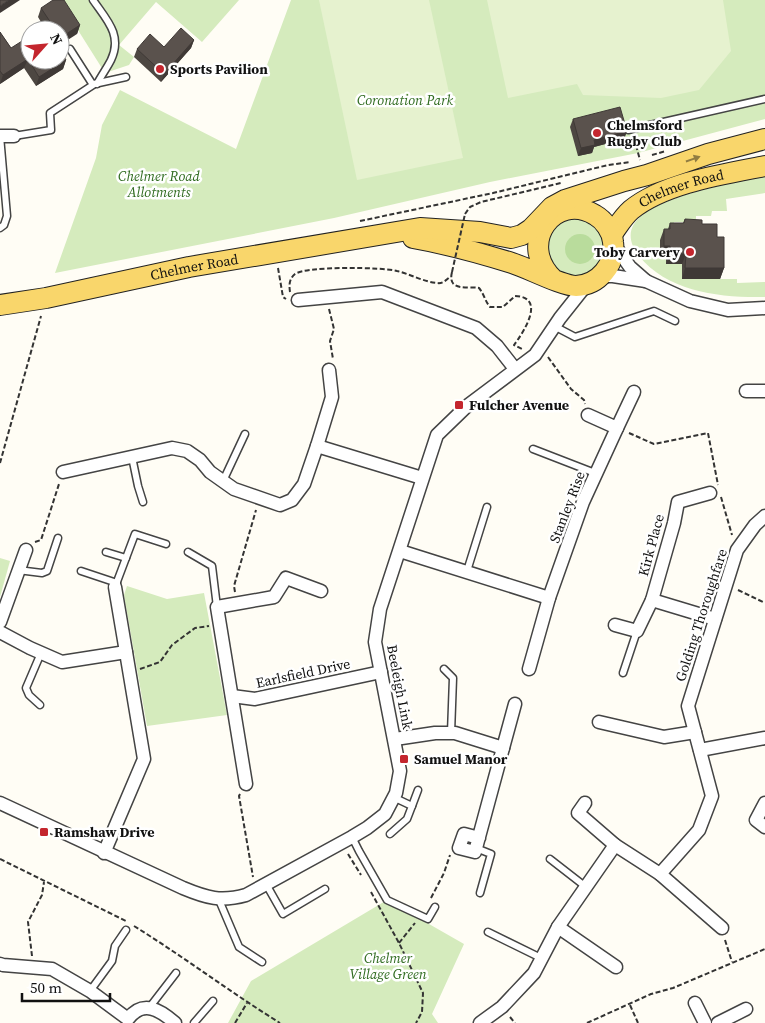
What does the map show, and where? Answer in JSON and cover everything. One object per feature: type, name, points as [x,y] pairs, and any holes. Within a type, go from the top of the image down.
[{"type":"main road","name":"Chelmer Road","points":[[0,305],[46,298],[286,250],[420,228],[480,232],[511,238],[522,235],[531,229],[552,207],[564,200],[624,181],[644,167],[708,154],[765,139]]},
{"type":"main road","name":"Chelmer Road","points":[[389,233],[470,250],[576,286],[594,280],[608,267],[613,256],[612,238],[624,217],[633,209],[664,192],[705,177],[765,166]]},
{"type":"main road","name":"Chelmer Road","points":[[444,230],[477,241],[509,248],[522,247],[532,242],[547,222],[555,215],[626,187],[644,167]]},
{"type":"main road","points":[[564,211],[586,210],[596,215],[604,222],[612,238]]},
{"type":"main road","points":[[541,230],[538,240],[539,257],[546,271],[557,280]]},
{"type":"street","points":[[0,136],[14,136]]},
{"type":"street","points":[[612,238],[630,267],[646,281]]},
{"type":"street","points":[[594,280],[613,276],[646,281],[690,301],[728,310],[765,308]]},
{"type":"street","name":"Beeleigh Link","points":[[557,280],[563,298],[557,322]]},
{"type":"street","name":"Beeleigh Link","points":[[0,803],[182,888],[201,896],[219,900],[233,899],[246,895],[352,837],[384,814],[393,797],[400,770],[376,642],[380,609],[437,435],[467,406],[515,368],[535,355],[557,322],[594,280]]},
{"type":"street","points":[[294,299],[326,298],[382,292],[476,328],[497,346],[515,368]]},
{"type":"street","points":[[62,472],[172,448],[188,451],[200,460],[210,472],[234,489],[280,505],[292,500],[304,484],[332,397],[329,370]]},
{"type":"street","points":[[746,391],[765,391]]},
{"type":"street","name":"Stanley Rise","points":[[529,669],[549,598],[583,502],[634,392]]},
{"type":"street","points":[[588,416],[617,428]]},
{"type":"street","points":[[317,446],[422,478]]},
{"type":"street","name":"Kirk Place","points":[[637,631],[652,600],[674,523],[678,502],[716,491]]},
{"type":"street","name":"Golding Thoroughfare","points":[[660,874],[699,830],[712,796],[688,706],[737,550],[755,525],[765,516]]},
{"type":"street","points":[[0,622],[26,550]]},
{"type":"street","points":[[400,551],[549,598]]},
{"type":"street","points":[[246,784],[217,607],[274,598],[286,578],[321,591]]},
{"type":"street","points":[[104,853],[144,759],[116,585]]},
{"type":"street","points":[[652,600],[715,619]]},
{"type":"street","points":[[616,625],[637,631]]},
{"type":"street","points":[[0,632],[62,662],[126,652]]},
{"type":"street","name":"Earlsfield Drive","points":[[232,696],[255,699],[381,672]]},
{"type":"street","points":[[459,848],[464,834],[477,843],[515,704]]},
{"type":"street","points":[[599,722],[664,737],[695,732]]},
{"type":"street","points":[[395,740],[451,733],[503,748]]},
{"type":"street","points":[[700,750],[765,738]]},
{"type":"street","points":[[585,803],[578,813],[615,845],[660,874],[722,928]]},
{"type":"street","points":[[765,803],[756,820],[765,827]]},
{"type":"street","points":[[480,1023],[502,1007],[534,973],[558,927],[615,845]]},
{"type":"street","points":[[558,927],[616,967]]},
{"type":"street","points":[[0,964],[52,969],[90,990],[126,1021],[133,1012],[140,1008],[149,1008],[163,1012],[175,1023]]},
{"type":"street","points":[[695,1003],[705,1023]]},
{"type":"street","points":[[718,1023],[746,1009]]},
{"type":"lane","points":[[93,0],[113,28],[115,36],[112,59],[95,84]]},
{"type":"lane","points":[[70,49],[95,84]]},
{"type":"lane","points":[[14,136],[51,130],[50,113],[95,84],[126,77]]},
{"type":"lane","points":[[630,130],[765,99]]},
{"type":"lane","points":[[0,136],[7,216],[4,225],[0,228]]},
{"type":"lane","points":[[557,322],[575,337],[654,311],[676,321]]},
{"type":"lane","points":[[223,481],[244,434]]},
{"type":"lane","points":[[534,449],[596,473]]},
{"type":"lane","points":[[132,457],[143,502]]},
{"type":"lane","points":[[467,571],[486,506]]},
{"type":"lane","points":[[81,571],[116,585],[135,534],[166,544]]},
{"type":"lane","points":[[18,570],[42,573],[47,571],[58,538]]},
{"type":"lane","points":[[106,552],[126,558]]},
{"type":"lane","points":[[188,552],[212,566],[217,607]]},
{"type":"lane","points":[[623,673],[637,631]]},
{"type":"lane","points":[[40,704],[29,696],[26,688],[41,653]]},
{"type":"lane","points":[[444,669],[453,678],[451,733]]},
{"type":"lane","points":[[390,834],[406,819],[418,790]]},
{"type":"lane","points":[[393,797],[412,806]]},
{"type":"lane","points":[[352,837],[387,900],[428,919],[435,907]]},
{"type":"lane","points":[[477,843],[491,854],[480,893]]},
{"type":"lane","points":[[550,859],[586,887]]},
{"type":"lane","points":[[262,886],[283,914],[325,889]]},
{"type":"lane","points":[[219,900],[239,947],[262,962]]},
{"type":"lane","points":[[90,990],[112,961],[115,946],[126,930]]},
{"type":"lane","points":[[488,932],[541,958]]},
{"type":"lane","points":[[149,1008],[176,974]]},
{"type":"lane","points":[[194,1023],[213,1000]]},
{"type":"path","points":[[630,130],[644,167]]},
{"type":"path","points":[[286,250],[287,255],[277,261],[282,297],[285,299],[294,299],[290,279],[294,275],[305,271],[373,268],[396,270],[436,283],[443,283],[450,277],[452,272],[465,214],[470,207],[481,202],[566,182]]},
{"type":"path","points":[[450,277],[458,287],[479,288],[490,307],[503,307],[515,296],[522,296],[528,301],[532,311],[530,318],[514,345]]},
{"type":"path","points":[[0,463],[46,298]]},
{"type":"path","points":[[326,298],[334,329],[330,341],[334,362],[329,370]]},
{"type":"path","points":[[542,356],[548,357],[571,390],[584,400],[588,416]]},
{"type":"path","points":[[617,428],[654,444],[708,434],[716,491],[737,550]]},
{"type":"path","points":[[26,550],[31,543],[41,540],[62,472]]},
{"type":"path","points":[[235,604],[234,586],[260,498]]},
{"type":"path","points":[[726,584],[765,603]]},
{"type":"path","points":[[130,676],[139,670],[160,662],[172,645],[195,628],[220,625]]},
{"type":"path","points":[[246,784],[238,796],[252,873],[262,886]]},
{"type":"path","points":[[341,843],[362,877]]},
{"type":"path","points":[[399,943],[421,915],[444,873],[450,854],[459,848]]},
{"type":"path","points":[[0,859],[131,924],[280,1023]]},
{"type":"path","points":[[37,968],[32,955],[28,922],[42,895],[44,882]]},
{"type":"path","points":[[367,885],[399,943],[423,993],[422,1012],[416,1023]]},
{"type":"path","points":[[722,928],[732,963]]},
{"type":"path","points":[[587,1023],[651,994],[673,988],[765,949]]},
{"type":"path","points":[[235,1023],[248,1003]]},
{"type":"path","points":[[630,1005],[638,1023]]},
{"type":"green space","points":[[59,0],[239,0],[202,42],[156,2],[119,45],[134,57],[129,65],[105,73]]},
{"type":"green space","name":"Coronation Park","points":[[291,0],[765,0],[765,119],[638,153],[490,182],[334,218],[55,273],[96,158],[102,125],[120,90],[236,149]]},
{"type":"green space","points":[[319,0],[429,0],[463,158],[357,180]]},
{"type":"green space","points":[[487,0],[723,0],[731,51],[699,90],[661,98],[583,95],[577,84],[508,98]]},
{"type":"green space","points":[[765,176],[765,193],[726,199],[727,211],[712,211],[711,216],[696,216],[696,222],[674,222],[673,234],[666,257],[682,264],[682,279],[737,279],[737,283],[765,282],[765,297],[713,294],[680,285],[665,278],[651,268],[634,249],[631,241],[631,232],[634,224],[644,214],[658,206],[695,192]]},
{"type":"green space","points":[[570,218],[582,218],[597,226],[605,241],[605,253],[597,268],[582,276],[570,276],[555,268],[547,253],[547,241],[555,226]]},
{"type":"green space","points":[[580,234],[586,235],[594,243],[594,255],[586,263],[580,264],[574,263],[566,255],[565,249],[566,243],[574,235]]},
{"type":"green space","points":[[0,558],[10,561],[0,597]]},
{"type":"green space","points":[[127,586],[167,599],[204,593],[227,715],[147,726],[124,595]]},
{"type":"green space","name":"Chelmer Village Green","points":[[387,900],[464,944],[432,1014],[438,1023],[228,1023],[251,981]]},
{"type":"building","points":[[0,0],[9,0],[0,6]]},
{"type":"building","points":[[53,0],[64,0],[80,25],[70,32],[70,20],[49,20],[41,8]]},
{"type":"building","name":"Sports Pavilion","points":[[181,28],[194,40],[164,74],[137,49],[150,34],[164,47]]},
{"type":"building","points":[[0,32],[11,48],[20,42],[20,64],[3,75],[0,71]]},
{"type":"building","points":[[35,70],[50,70],[39,77]]},
{"type":"building","name":"Chelmsford Rugby Club","points":[[620,107],[627,131],[594,140],[595,145],[581,148],[573,119]]},
{"type":"building","name":"Toby Carvery","points":[[685,219],[702,220],[702,224],[717,224],[717,237],[724,237],[724,268],[685,268],[686,254],[670,254],[670,246],[664,246],[664,229],[670,229],[670,223],[684,223]]},
{"type":"place","name":"Sports Pavilion","points":[[160,69]]},
{"type":"place","name":"Chelmsford Rugby Club","points":[[597,133]]},
{"type":"place","name":"Toby Carvery","points":[[690,252]]},
{"type":"place","name":"Fulcher Avenue","points":[[459,405]]},
{"type":"place","name":"Samuel Manor","points":[[404,759]]},
{"type":"place","name":"Ramshaw Drive","points":[[44,832]]},
{"type":"park label","name":"Chelmer Road Allotments","points":[[159,184]]}]
